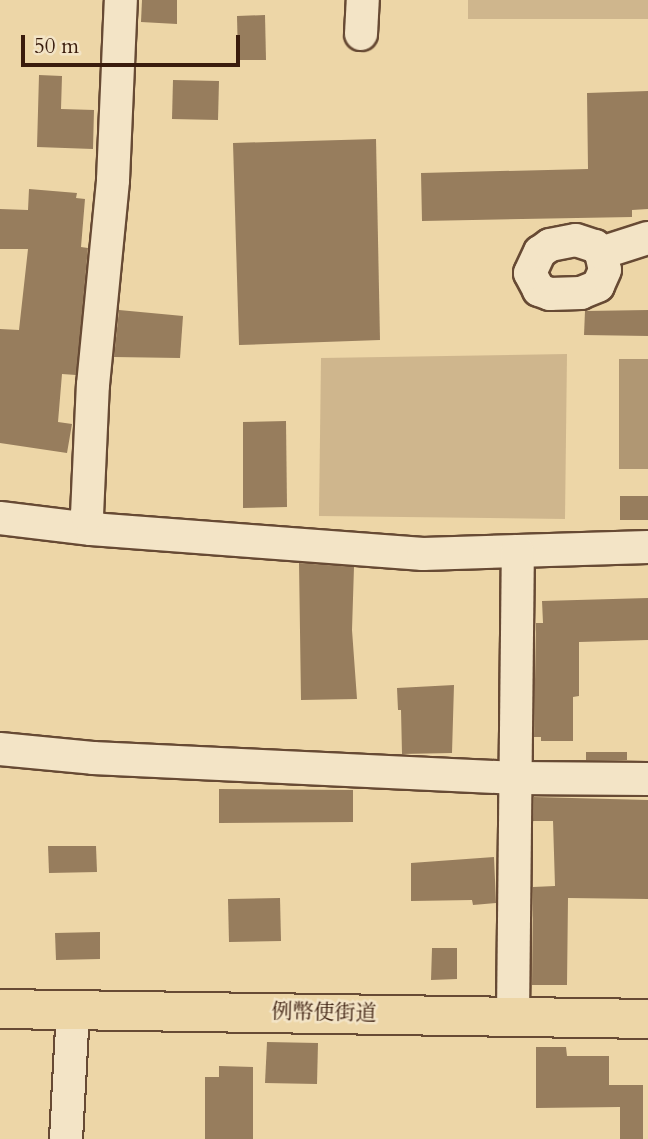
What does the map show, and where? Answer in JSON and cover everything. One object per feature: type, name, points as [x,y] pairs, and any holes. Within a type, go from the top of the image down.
[{"type":"main road","name":"例幣使街道","points":[[0,1009],[648,1019]]},
{"type":"street","points":[[90,529],[87,515],[93,385],[113,180],[121,0]]},
{"type":"street","points":[[361,34],[363,0]]},
{"type":"street","points":[[601,253],[648,238]]},
{"type":"street","points":[[0,518],[90,529],[423,554],[648,547]]},
{"type":"street","points":[[513,1016],[518,551]]},
{"type":"street","points":[[0,749],[93,758],[516,778],[648,779]]},
{"type":"street","points":[[66,1139],[73,1010]]},
{"type":"shaded area","points":[[468,0],[648,0],[648,19],[468,19]]},
{"type":"shaded area","points":[[567,354],[565,519],[319,516],[321,358]]},
{"type":"shaded area","points":[[619,359],[648,359],[648,469],[619,469]]},
{"type":"building","points":[[142,0],[177,0],[177,24],[141,22]]},
{"type":"building","points":[[265,15],[266,60],[238,60],[237,16]]},
{"type":"building","points":[[39,75],[62,76],[61,109],[94,110],[93,149],[37,147]]},
{"type":"building","points":[[173,80],[219,81],[218,120],[172,119]]},
{"type":"building","points":[[648,91],[648,209],[632,210],[632,217],[422,221],[421,173],[588,169],[587,93]]},
{"type":"building","points":[[376,139],[380,340],[239,345],[233,143]]},
{"type":"building","points":[[29,189],[77,193],[76,198],[85,199],[81,247],[88,248],[76,375],[62,374],[58,422],[72,424],[67,453],[0,443],[0,329],[19,330],[28,249],[0,249],[0,209],[28,210]]},
{"type":"building","points":[[119,310],[183,316],[180,358],[114,357]]},
{"type":"building","points":[[648,310],[648,336],[584,335],[585,311]]},
{"type":"building","points":[[286,421],[287,507],[243,508],[243,422]]},
{"type":"building","points":[[620,496],[648,496],[648,520],[620,520]]},
{"type":"building","points":[[299,563],[354,567],[352,630],[357,699],[301,700]]},
{"type":"building","points":[[648,598],[648,640],[579,642],[579,696],[573,697],[573,741],[541,741],[541,737],[534,737],[536,623],[543,623],[542,601]]},
{"type":"building","points":[[454,685],[452,753],[402,754],[401,710],[398,710],[397,688]]},
{"type":"building","points":[[586,752],[627,752],[627,760],[586,760]]},
{"type":"building","points":[[219,789],[353,790],[353,822],[219,823]]},
{"type":"building","points":[[534,797],[648,800],[648,899],[568,898],[567,985],[532,985],[533,887],[555,886],[553,821],[533,821]]},
{"type":"building","points":[[48,846],[96,846],[97,872],[49,873]]},
{"type":"building","points":[[494,857],[496,903],[473,905],[472,900],[411,901],[411,863]]},
{"type":"building","points":[[280,898],[281,941],[229,942],[228,899]]},
{"type":"building","points":[[100,932],[100,959],[56,960],[55,933]]},
{"type":"building","points":[[432,948],[457,948],[457,979],[431,980]]},
{"type":"building","points":[[267,1042],[318,1043],[317,1084],[265,1083]]},
{"type":"building","points":[[536,1047],[566,1047],[567,1056],[609,1056],[609,1085],[643,1085],[643,1139],[620,1139],[620,1107],[536,1108]]},
{"type":"building","points":[[219,1066],[253,1067],[253,1139],[205,1139],[205,1077],[219,1077]]}]
